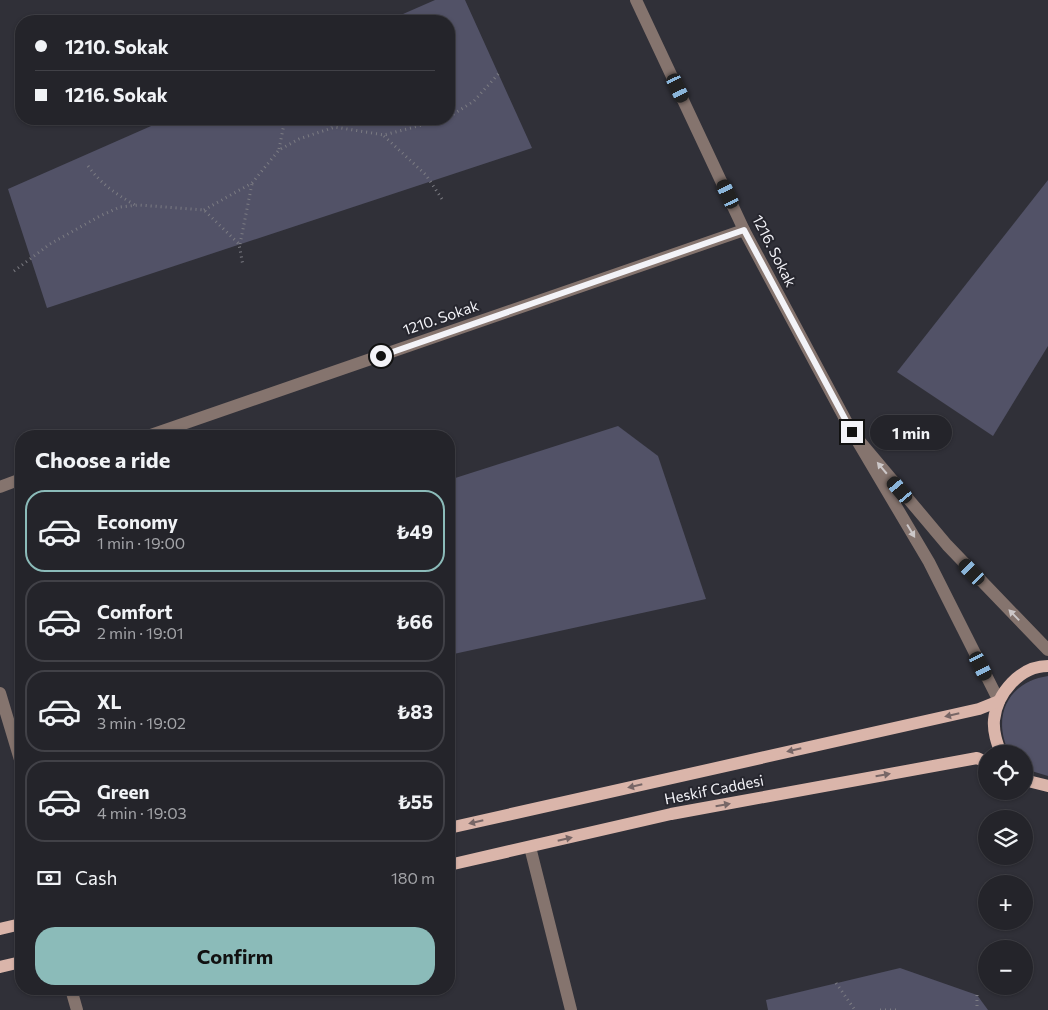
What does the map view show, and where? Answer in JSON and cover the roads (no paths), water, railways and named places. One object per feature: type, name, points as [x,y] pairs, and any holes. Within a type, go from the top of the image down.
[{"type":"main road","points":[[997,745],[995,739],[994,720],[999,701],[1010,684],[1025,672],[1048,666]]},
{"type":"main road","points":[[455,827],[979,709],[999,701]]},
{"type":"main road","name":"Heskif Caddesi","points":[[455,864],[681,812],[978,758]]},
{"type":"main road","points":[[1033,782],[1048,786]]},
{"type":"main road","points":[[1033,784],[1048,796]]},
{"type":"main road","points":[[0,929],[15,925]]},
{"type":"main road","points":[[0,967],[15,963]]},
{"type":"street","name":"1216. Sokak","points":[[636,0],[744,230],[852,432]]},
{"type":"street","name":"1210. Sokak","points":[[165,430],[744,230]]},
{"type":"street","points":[[852,432],[947,546],[1048,650]]},
{"type":"street","points":[[852,432],[929,562],[999,701]]},
{"type":"street","points":[[0,487],[15,482]]},
{"type":"street","points":[[0,693],[15,743]]},
{"type":"street","points":[[530,846],[571,1010]]},
{"type":"street","points":[[72,995],[76,1010]]}]
